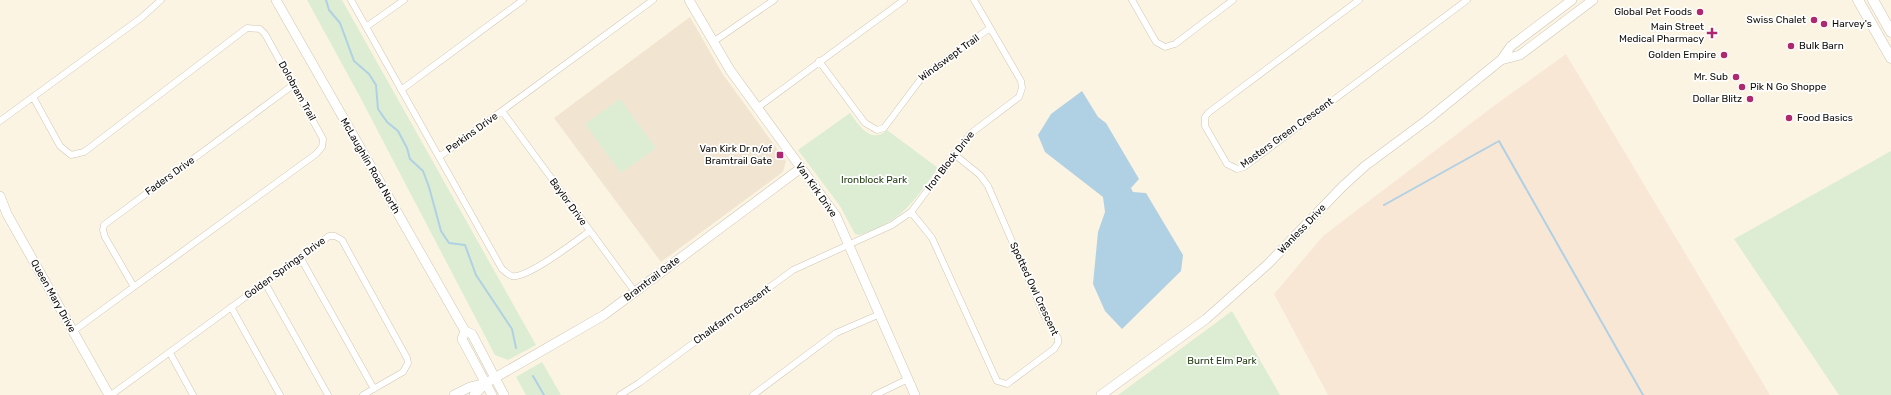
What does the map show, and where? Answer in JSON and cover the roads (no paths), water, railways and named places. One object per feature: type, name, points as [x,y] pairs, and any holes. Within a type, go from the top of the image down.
[{"type":"main road","name":"McLaughlin Road North","points":[[276,0],[465,331],[472,334],[504,395]]},
{"type":"main road","name":"Van Kirk Drive","points":[[689,0],[730,70],[836,216],[915,395]]},
{"type":"main road","name":"Wanless Drive","points":[[1101,395],[1206,319],[1268,264],[1365,166],[1427,120],[1501,60],[1511,46],[1561,3],[1572,0]]},
{"type":"main road","name":"Wanless Drive","points":[[1501,60],[1520,55],[1593,0]]},
{"type":"main road","points":[[1858,0],[1891,58]]},
{"type":"main road","points":[[1873,0],[1891,32]]},
{"type":"main road","points":[[1561,3],[1571,16]]},
{"type":"main road","name":"Bramtrail Gate","points":[[486,383],[591,323],[801,168]]},
{"type":"main road","name":"Queen Mary Drive","points":[[0,196],[7,214],[72,332],[110,395]]},
{"type":"main road","name":"McLaughlin Road North","points":[[465,331],[462,339],[492,395]]},
{"type":"main road","points":[[454,395],[470,387],[486,383]]},
{"type":"main road","points":[[474,395],[486,383]]},
{"type":"street","points":[[0,121],[141,18],[161,0]]},
{"type":"street","points":[[351,0],[439,157]]},
{"type":"street","points":[[366,27],[404,0]]},
{"type":"street","points":[[401,90],[523,0]]},
{"type":"street","name":"Perkins Drive","points":[[590,231],[554,257],[521,275],[513,276],[508,274],[502,269],[439,157],[653,0]]},
{"type":"street","points":[[713,42],[774,0]]},
{"type":"street","points":[[757,108],[904,0]]},
{"type":"street","name":"Iron Block Drive","points":[[849,244],[892,225],[911,212],[954,154],[978,126],[1015,101],[1021,93],[1021,81],[974,0]]},
{"type":"street","points":[[1132,0],[1156,42],[1165,47],[1175,44],[1233,0]]},
{"type":"street","name":"Masters Green Crescent","points":[[1359,0],[1208,113],[1205,117],[1205,126],[1227,164],[1237,169],[1244,167],[1467,0]]},
{"type":"street","name":"Dolobram Trail","points":[[33,97],[60,146],[71,155],[84,152],[247,28],[260,29],[265,34],[322,136],[323,143],[320,149],[72,332]]},
{"type":"street","name":"Windswept Trail","points":[[819,61],[865,124],[877,130],[884,128],[923,76],[990,28]]},
{"type":"street","name":"Faders Drive","points":[[134,287],[105,237],[103,230],[104,225],[293,85]]},
{"type":"street","name":"Baylor Drive","points":[[502,111],[635,292]]},
{"type":"street","name":"Spotted Owl Crescent","points":[[911,212],[932,238],[997,381],[1004,384],[1010,382],[1054,349],[1058,343],[1056,335],[1045,317],[988,186],[980,175],[954,154]]},
{"type":"street","name":"Golden Springs Drive","points":[[110,395],[170,353],[329,236],[335,236],[342,240],[407,358],[408,363],[403,372],[363,395]]},
{"type":"street","name":"Chalkfarm Crescent","points":[[620,395],[639,383],[793,270],[849,244]]},
{"type":"street","points":[[300,257],[374,388]]},
{"type":"street","points":[[265,283],[328,395]]},
{"type":"street","points":[[231,307],[280,395]]},
{"type":"street","points":[[753,395],[836,333],[880,314]]},
{"type":"street","points":[[170,353],[193,395]]},
{"type":"street","points":[[875,395],[908,379]]},
{"type":"water","points":[[1082,91],[1098,117],[1106,123],[1139,179],[1131,188],[1133,192],[1146,193],[1183,255],[1181,271],[1122,329],[1105,311],[1093,284],[1098,232],[1105,212],[1103,197],[1045,152],[1038,135],[1051,114]]},
{"type":"waterway","points":[[326,0],[329,10],[340,23],[354,61],[369,74],[376,85],[378,109],[387,122],[398,131],[407,148],[410,159],[423,171],[441,231],[449,243],[465,245],[476,275],[512,329],[516,348]]},
{"type":"waterway","points":[[1384,205],[1499,141],[1643,395]]},
{"type":"waterway","points":[[533,376],[544,395]]},
{"type":"place","name":"Global Pet Foods","points":[[1700,12]]},
{"type":"place","name":"Swiss Chalet","points":[[1814,20]]},
{"type":"place","name":"Harvey's","points":[[1824,24]]},
{"type":"place","name":"Main Street Medical Pharmacy","points":[[1712,33]]},
{"type":"place","name":"Bulk Barn","points":[[1791,46]]},
{"type":"place","name":"Golden Empire","points":[[1724,55]]},
{"type":"place","name":"Mr. Sub","points":[[1736,77]]},
{"type":"place","name":"Pik N Go Shoppe","points":[[1742,87]]},
{"type":"place","name":"Dollar Blitz","points":[[1750,99]]},
{"type":"place","name":"Food Basics","points":[[1789,118]]},
{"type":"place","name":"Van Kirk Dr n/of Bramtrail Gate","points":[[780,155]]},
{"type":"park label","name":"Ironblock Park","points":[[874,180]]},
{"type":"park label","name":"Burnt Elm Park","points":[[1222,361]]}]
